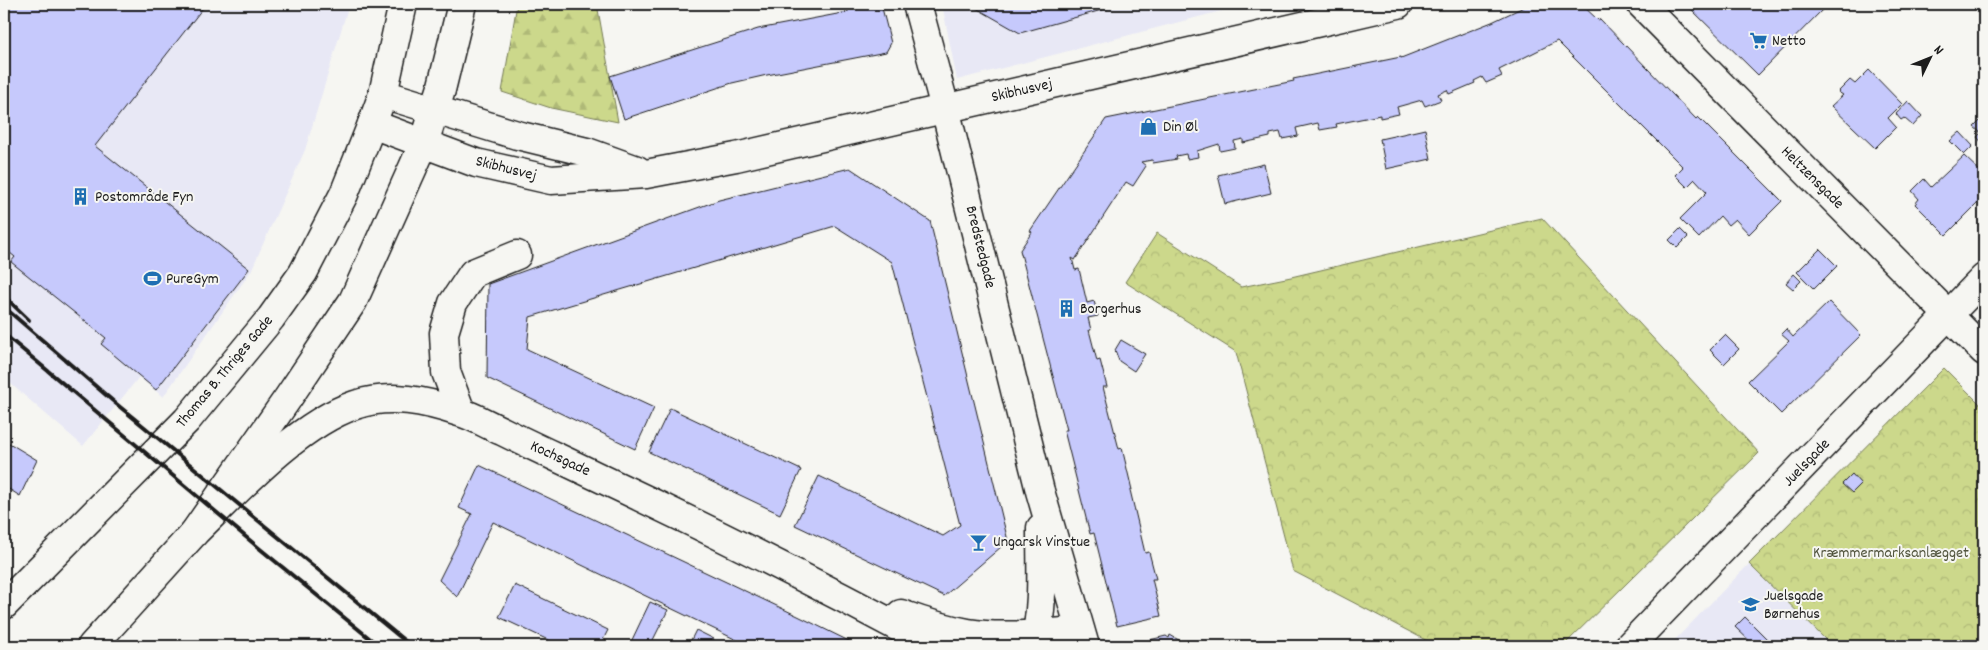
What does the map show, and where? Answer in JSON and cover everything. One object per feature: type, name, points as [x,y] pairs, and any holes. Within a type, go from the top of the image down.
[{"type":"street","name":"Thomas B. Thriges Gade","points":[[4,605],[187,420],[271,318],[303,273],[344,194],[372,124],[382,94],[403,4]]},
{"type":"street","points":[[92,646],[194,533],[354,301],[424,143],[436,110],[462,4]]},
{"type":"street","name":"Bredstedgade","points":[[917,4],[945,108],[1040,491],[1082,639]]},
{"type":"street","name":"Skibhusvej","points":[[372,124],[476,163],[551,180],[646,174],[736,156],[1398,4]]},
{"type":"street","name":"Heltzensgade","points":[[1640,4],[1984,351]]},
{"type":"street","points":[[382,94],[517,136],[587,152],[646,174]]},
{"type":"street","points":[[461,412],[446,372],[444,333],[452,303],[473,273],[517,255]]},
{"type":"street","name":"Juelsgade","points":[[1629,646],[1984,278]]},
{"type":"street","name":"Kochsgade","points":[[194,533],[257,472],[312,426],[356,404],[382,399],[408,399],[461,412],[835,593],[934,646]]},
{"type":"street","name":"Bredstedgade","points":[[1036,640],[1042,582],[1040,491]]},
{"type":"street","name":"Kochsgade","points":[[835,593],[933,625],[968,633],[1036,640],[1082,639]]},
{"type":"shaded area","points":[[4,4],[349,4],[305,150],[251,271],[163,397],[139,377],[83,446],[4,378]]},
{"type":"shaded area","points":[[942,4],[1248,4],[957,80]]},
{"type":"shaded area","name":"Juelsgade Børnehus","points":[[1749,564],[1832,646],[1669,646]]},
{"type":"green space","points":[[517,4],[597,4],[618,122],[551,108],[502,92]]},
{"type":"green space","points":[[1542,218],[1759,453],[1563,646],[1437,646],[1293,571],[1236,352],[1125,282],[1157,233],[1241,287]]},
{"type":"green space","name":"Kræmmermarksanlægget","points":[[1944,368],[1984,408],[1984,646],[1832,646],[1749,564]]},
{"type":"building","name":"Postområde Fyn","points":[[4,4],[206,4],[95,146],[249,269],[156,390],[101,344],[106,338],[11,262],[15,257],[4,248]]},
{"type":"building","points":[[846,4],[881,4],[891,43],[886,52],[732,83],[624,119],[610,76],[758,29],[848,12]]},
{"type":"building","points":[[969,4],[1123,4],[1020,33]]},
{"type":"building","name":"Borgerhus","points":[[1530,4],[1581,4],[1598,20],[1600,19],[1696,119],[1698,117],[1782,201],[1749,234],[1735,219],[1728,225],[1720,216],[1699,238],[1680,219],[1707,192],[1695,179],[1687,187],[1675,175],[1683,167],[1557,41],[1499,70],[1502,76],[1486,83],[1482,77],[1474,81],[1475,83],[1449,94],[1447,90],[1438,94],[1441,100],[1425,106],[1422,100],[1397,107],[1399,114],[1380,118],[1380,115],[1336,124],[1337,127],[1320,130],[1318,123],[1296,128],[1298,136],[1282,139],[1280,132],[1270,134],[1270,137],[1243,143],[1243,139],[1234,141],[1235,148],[1220,151],[1219,144],[1197,151],[1198,157],[1187,159],[1186,154],[1176,156],[1177,159],[1153,163],[1152,160],[1141,162],[1146,166],[1133,186],[1126,182],[1075,260],[1072,258],[1075,270],[1079,269],[1087,303],[1094,301],[1098,316],[1088,318],[1091,330],[1089,330],[1097,361],[1100,360],[1107,387],[1103,387],[1119,449],[1122,448],[1145,553],[1149,552],[1156,579],[1152,579],[1161,616],[1117,626],[1094,533],[1090,534],[1064,430],[1067,430],[1020,250],[1032,232],[1030,231],[1106,119],[1401,58],[1492,22]]},
{"type":"building","name":"Netto","points":[[1686,4],[1823,4],[1826,6],[1758,75]]},
{"type":"building","points":[[1869,70],[1902,104],[1888,118],[1896,127],[1875,148],[1831,106],[1843,95],[1838,92],[1850,80],[1855,84]]},
{"type":"building","points":[[1908,101],[1922,116],[1913,126],[1904,118],[1901,120],[1896,114]]},
{"type":"building","points":[[1984,117],[1984,145],[1977,137],[1981,133],[1974,127]]},
{"type":"building","points":[[1425,129],[1431,159],[1386,169],[1380,139]]},
{"type":"building","points":[[1960,132],[1973,146],[1964,155],[1950,141]]},
{"type":"building","points":[[1964,156],[1984,175],[1984,191],[1980,196],[1983,198],[1946,235],[1915,204],[1919,199],[1912,191],[1924,179],[1931,187]]},
{"type":"building","points":[[1264,164],[1271,193],[1225,204],[1218,175]]},
{"type":"building","points":[[850,168],[930,221],[1008,541],[944,596],[795,525],[819,476],[943,536],[960,525],[892,262],[835,226],[530,317],[527,349],[654,408],[635,449],[487,378],[488,284],[719,200]]},
{"type":"building","points":[[1680,229],[1688,237],[1677,248],[1669,240]]},
{"type":"building","points":[[1820,249],[1837,266],[1814,289],[1797,272]]},
{"type":"building","points":[[1794,274],[1801,281],[1793,289],[1786,283]]},
{"type":"building","points":[[1829,302],[1861,335],[1781,414],[1748,381],[1789,341],[1781,334],[1786,329],[1793,337]]},
{"type":"building","points":[[1725,335],[1739,349],[1724,364],[1710,350]]},
{"type":"building","points":[[1121,340],[1145,354],[1134,371],[1119,361],[1115,350]]},
{"type":"building","points":[[670,408],[801,470],[780,514],[649,452]]},
{"type":"building","points":[[4,440],[37,460],[20,496],[4,486]]},
{"type":"building","points":[[479,465],[859,646],[749,646],[493,522],[457,597],[439,580],[472,514],[459,508]]},
{"type":"building","points":[[1852,474],[1861,484],[1852,493],[1842,484]]},
{"type":"building","points":[[515,585],[608,630],[600,646],[561,646],[499,617]]},
{"type":"building","points":[[650,602],[668,610],[650,646],[640,646],[631,642]]},
{"type":"building","points":[[1745,617],[1774,646],[1755,646],[1735,627]]},
{"type":"building","points":[[696,630],[714,639],[711,646],[688,646]]},
{"type":"building","points":[[1170,635],[1189,646],[1125,646],[1166,636],[1169,638]]},
{"type":"railway","points":[[4,296],[29,320]]},
{"type":"railway","points":[[4,307],[114,402],[411,646]]},
{"type":"railway","points":[[4,334],[379,646]]},
{"type":"place","name":"Netto","points":[[1758,41]]},
{"type":"place","name":"Din Øl","points":[[1149,127]]},
{"type":"place","name":"Postområde Fyn","points":[[81,197]]},
{"type":"place","name":"PureGym","points":[[152,279]]},
{"type":"place","name":"Borgerhus","points":[[1066,309]]},
{"type":"place","name":"Ungarsk Vinstue","points":[[979,542]]},
{"type":"place","name":"Juelsgade Børnehus","points":[[1750,605]]}]
